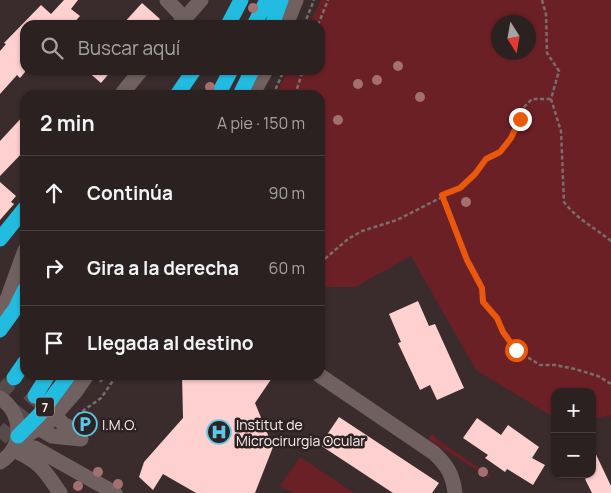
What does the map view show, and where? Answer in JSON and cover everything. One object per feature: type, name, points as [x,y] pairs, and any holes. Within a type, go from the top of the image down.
[{"type":"highway","points":[[257,20],[267,0]]},
{"type":"highway","points":[[274,20],[282,0]]},
{"type":"highway","points":[[229,20],[241,1]]},
{"type":"highway","points":[[180,90],[191,75]]},
{"type":"highway","points":[[193,90],[200,75]]},
{"type":"highway","points":[[221,90],[228,75]]},
{"type":"highway","points":[[242,90],[250,75]]},
{"type":"highway","points":[[0,239],[20,214]]},
{"type":"highway","points":[[0,330],[20,299]]},
{"type":"highway","points":[[14,378],[20,369]]},
{"type":"highway","points":[[34,396],[45,380]]},
{"type":"highway","name":"7","points":[[16,442],[65,380]]},
{"type":"street","points":[[167,0],[181,20]]},
{"type":"street","points":[[184,20],[201,0]]},
{"type":"street","points":[[288,20],[296,0]]},
{"type":"street","points":[[125,90],[137,75]]},
{"type":"street","points":[[255,90],[263,75]]},
{"type":"street","points":[[0,319],[20,264]]},
{"type":"street","points":[[325,379],[434,453],[447,465],[453,479],[455,493]]},
{"type":"street","points":[[0,462],[16,442],[55,415],[84,380]]},
{"type":"street","points":[[0,398],[8,403],[16,415],[16,442],[46,472],[60,493]]},
{"type":"street","points":[[38,428],[52,436],[81,439],[79,432],[63,424],[55,415]]},
{"type":"street","points":[[16,442],[35,448],[113,493]]},
{"type":"path","points":[[306,20],[314,0]]},
{"type":"path","points":[[320,20],[328,0]]},
{"type":"path","points":[[542,0],[546,14],[547,53],[555,62],[559,75],[551,99],[561,131],[564,202],[582,222],[598,230],[611,241]]},
{"type":"path","points":[[274,90],[282,75]]},
{"type":"path","points":[[296,90],[301,75]]},
{"type":"path","points":[[325,259],[348,239],[362,231],[397,220],[442,195],[460,188],[475,174],[486,159],[500,152],[511,138],[523,108],[532,99],[551,99]]},
{"type":"path","points":[[442,195],[467,260],[482,288],[483,302],[497,318],[503,332],[516,350],[540,364],[574,369],[598,376],[611,384]]},
{"type":"path","points":[[74,417],[101,398],[114,380]]},
{"type":"shaded area","points":[[321,0],[611,0],[611,420],[610,415],[596,418],[596,388],[551,388],[551,416],[476,370],[411,256],[355,287],[325,287],[325,90],[278,90],[286,75],[325,75],[325,20],[311,20]]},
{"type":"shaded area","points":[[432,434],[491,476],[489,478],[428,439]]},
{"type":"shaded area","points":[[300,457],[354,493],[293,493],[280,486]]},
{"type":"building","points":[[64,0],[78,0],[71,9],[80,16],[76,20],[26,20],[41,5],[51,14]]},
{"type":"building","points":[[142,3],[160,19],[159,20],[127,20]]},
{"type":"building","points":[[20,27],[20,75],[22,75],[20,78],[17,75],[0,94],[0,51],[6,44],[4,43]]},
{"type":"building","points":[[92,75],[108,75],[101,83]]},
{"type":"building","points":[[20,119],[20,155],[0,176],[0,141]]},
{"type":"building","points":[[0,182],[16,196],[11,202],[14,204],[0,220]]},
{"type":"building","points":[[418,301],[429,326],[435,324],[464,388],[437,400],[430,385],[420,390],[398,343],[401,342],[389,314]]},
{"type":"building","name":"Institut de Microcirurgia Ocular","points":[[182,380],[271,380],[255,403],[273,447],[255,493],[196,493],[163,474],[153,490],[139,477],[144,462],[183,418]]},
{"type":"building","points":[[339,417],[439,483],[432,493],[393,493],[320,445]]},
{"type":"building","points":[[477,418],[501,435],[508,425],[539,447],[532,458],[545,465],[533,485],[507,469],[505,472],[485,458],[488,455],[463,438]]},
{"type":"building","points":[[596,454],[611,486],[611,493],[592,493],[585,479],[596,478]]},
{"type":"tunnel","points":[[0,394],[14,378]]},
{"type":"tunnel","points":[[0,439],[35,396]]},
{"type":"place","name":"I.M.O.","points":[[85,424]]},
{"type":"place","name":"Institut de Microcirurgia Ocular","points":[[219,432]]},
{"type":"route","points":[[516,350],[503,332],[497,318],[483,302],[482,288],[467,260],[464,248],[442,195],[460,188],[475,174],[486,159],[500,152],[511,138],[520,119]]}]
